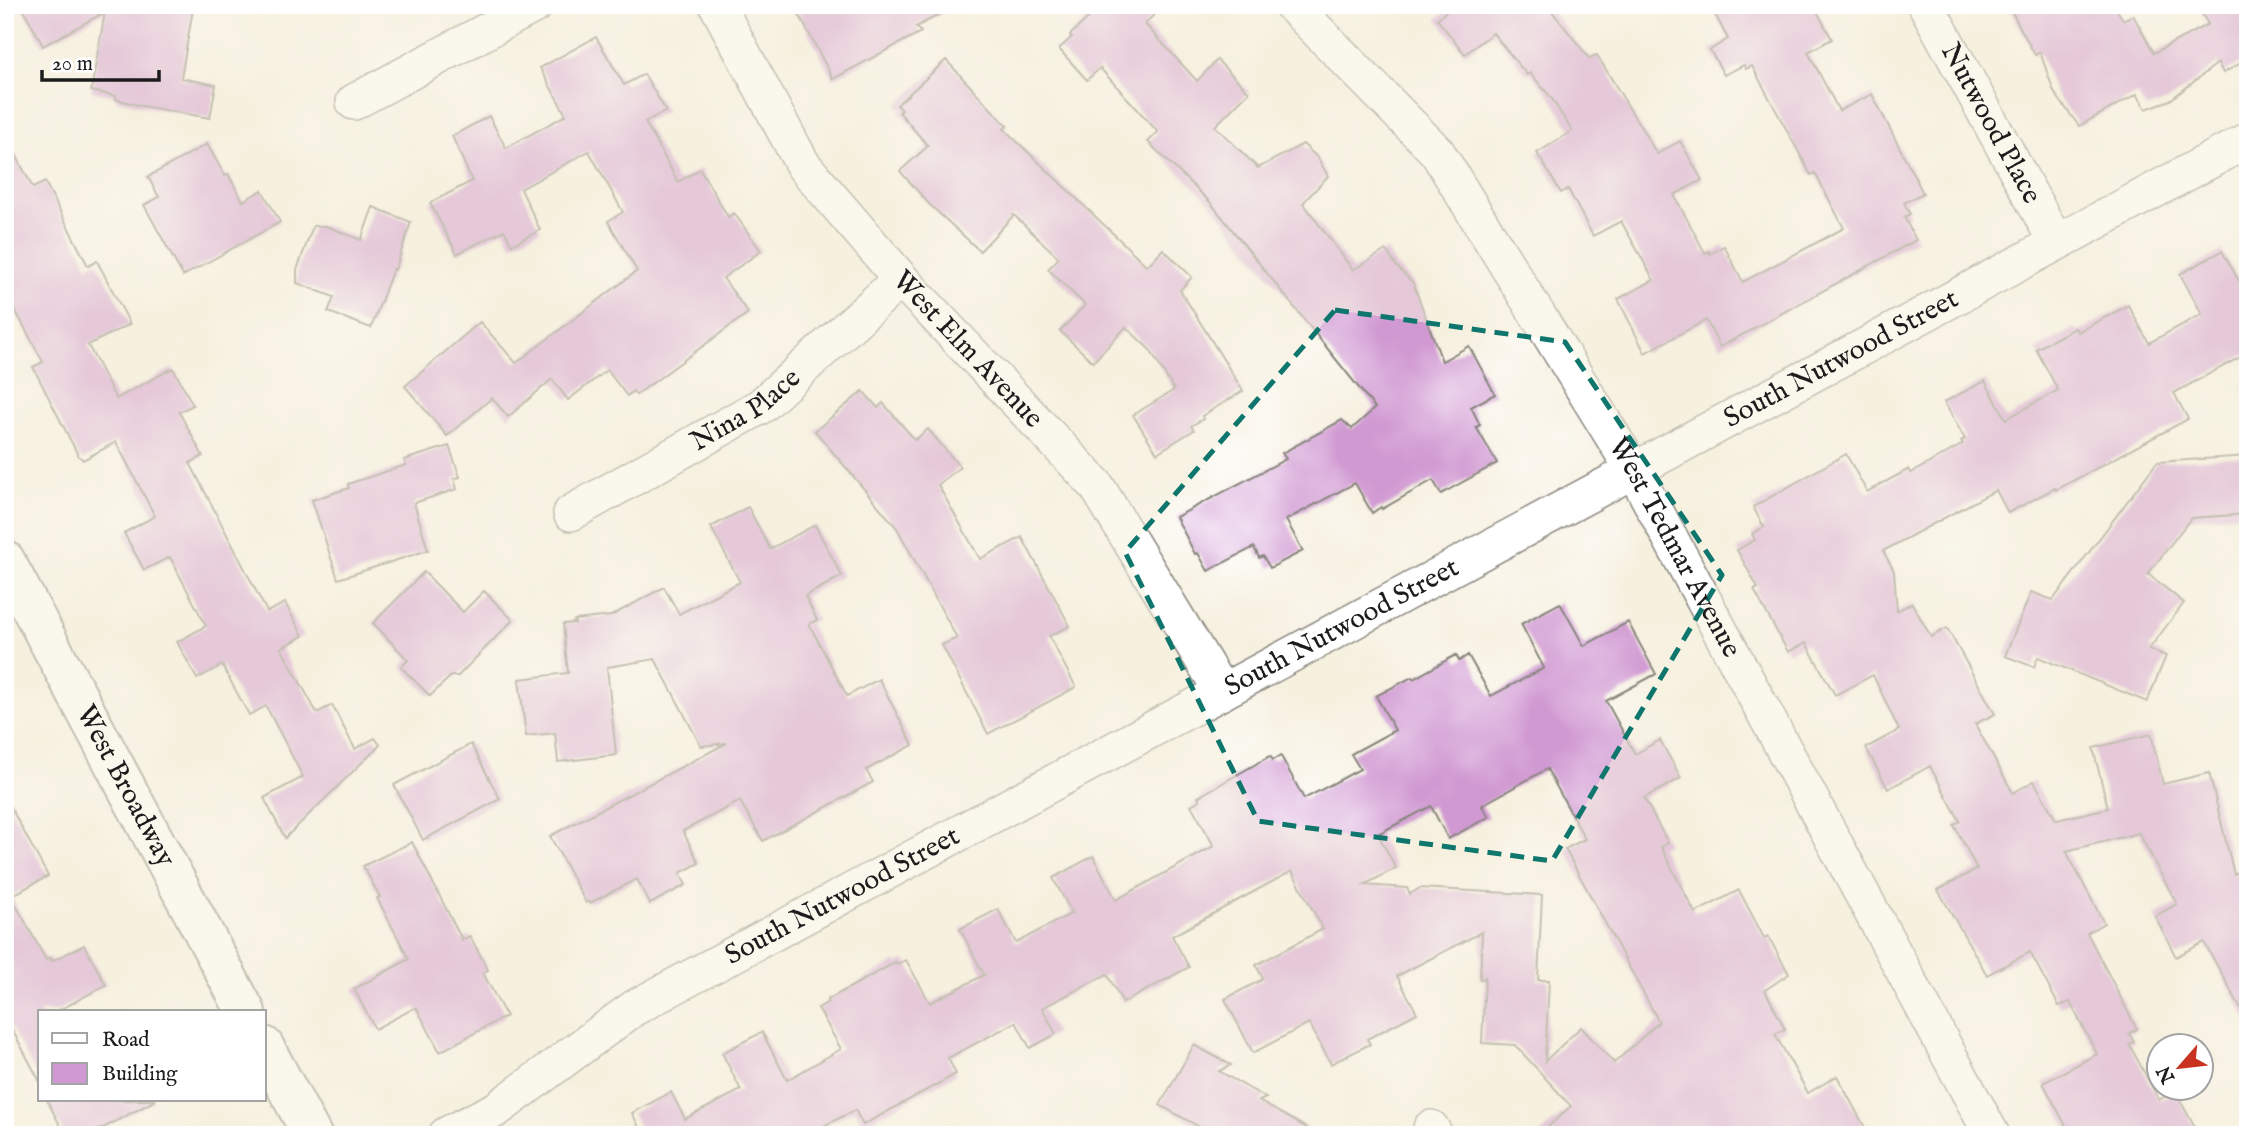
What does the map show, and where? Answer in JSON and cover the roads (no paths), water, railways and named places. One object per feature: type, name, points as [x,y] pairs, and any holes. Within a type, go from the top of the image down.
[{"type":"main road","name":"West Broadway","points":[[5,560],[245,1010]]},
{"type":"main road","points":[[266,1050],[312,1135]]},
{"type":"street","points":[[354,102],[535,5]]},
{"type":"street","name":"West Elm Avenue","points":[[717,5],[803,165],[901,279],[1096,485],[1222,692]]},
{"type":"street","name":"West Tedmar Avenue","points":[[1292,5],[1437,152],[1634,471],[1992,1135]]},
{"type":"street","name":"Nutwood Place","points":[[1926,5],[2056,242]]},
{"type":"street","name":"South Nutwood Street","points":[[446,1135],[497,1109],[634,1008],[2248,139]]},
{"type":"street","name":"Nina Place","points":[[570,513],[761,406],[901,279]]}]
